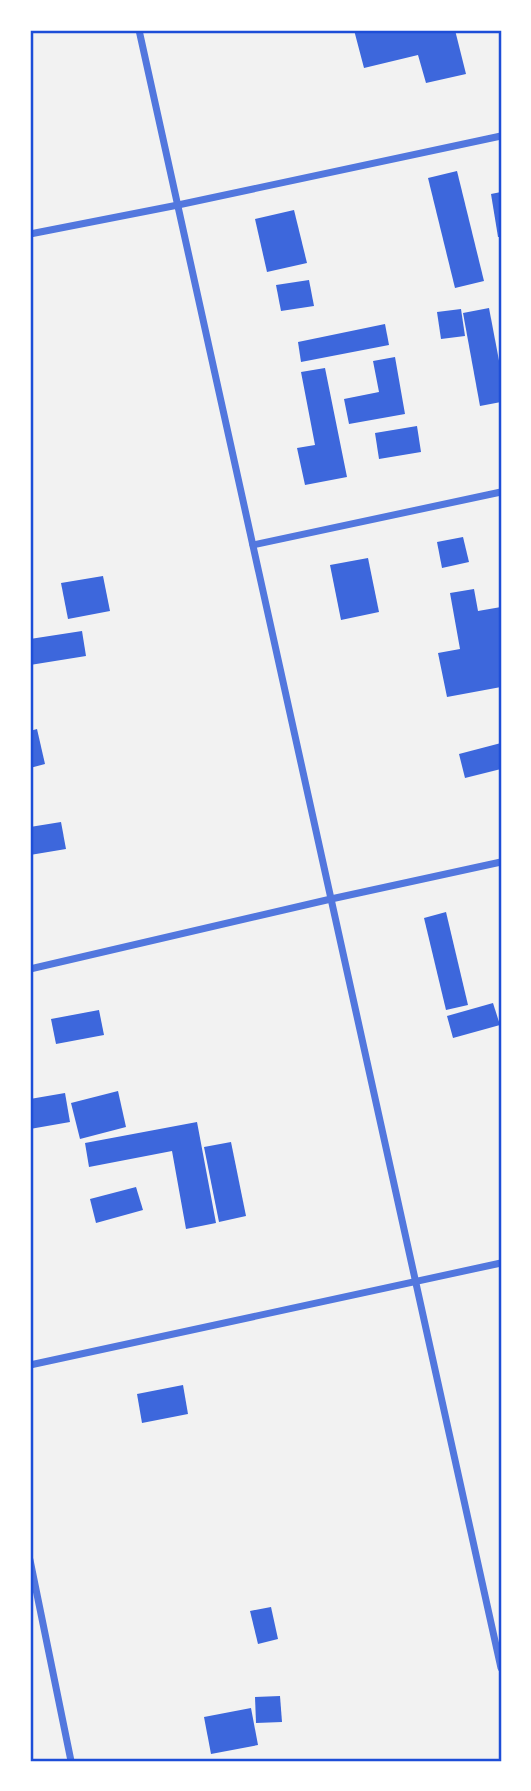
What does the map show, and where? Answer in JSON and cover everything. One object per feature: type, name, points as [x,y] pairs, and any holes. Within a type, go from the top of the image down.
[{"type":"street","points":[[139,30],[416,1282],[497,1632],[501,1668]]},
{"type":"street","points":[[30,234],[501,136]]},
{"type":"street","points":[[253,545],[501,492]]},
{"type":"street","points":[[30,968],[501,862]]},
{"type":"street","points":[[30,1365],[501,1263]]},
{"type":"street","points":[[30,1560],[71,1761]]},
{"type":"building","points":[[354,30],[455,30],[466,74],[426,83],[418,55],[364,68]]},
{"type":"building","points":[[457,171],[484,281],[455,288],[428,178]]},
{"type":"building","points":[[501,192],[501,237],[498,237],[491,194]]},
{"type":"building","points":[[294,210],[307,263],[267,272],[255,219]]},
{"type":"building","points":[[309,280],[314,306],[281,311],[276,285]]},
{"type":"building","points":[[489,308],[501,371],[501,402],[480,406],[463,313]]},
{"type":"building","points":[[461,309],[465,336],[441,339],[437,312]]},
{"type":"building","points":[[385,324],[389,345],[301,362],[298,342]]},
{"type":"building","points":[[395,357],[405,414],[349,424],[344,399],[379,392],[373,361]]},
{"type":"building","points":[[325,368],[347,477],[305,485],[297,448],[315,445],[301,372]]},
{"type":"building","points":[[417,426],[421,452],[379,459],[375,433]]},
{"type":"building","points":[[463,537],[469,562],[442,568],[437,542]]},
{"type":"building","points":[[368,558],[379,612],[341,620],[330,565]]},
{"type":"building","points":[[103,576],[110,611],[68,619],[61,583]]},
{"type":"building","points":[[474,589],[478,611],[501,607],[501,687],[447,697],[438,653],[460,649],[450,593]]},
{"type":"building","points":[[82,631],[86,656],[30,665],[30,639]]},
{"type":"building","points":[[37,729],[45,764],[30,768],[30,731]]},
{"type":"building","points":[[501,743],[501,769],[465,778],[459,754]]},
{"type":"building","points":[[61,822],[66,849],[30,855],[30,827]]},
{"type":"building","points":[[446,912],[468,1005],[446,1010],[424,918]]},
{"type":"building","points":[[493,1003],[500,1025],[453,1038],[447,1016]]},
{"type":"building","points":[[99,1010],[104,1035],[56,1044],[51,1019]]},
{"type":"building","points":[[118,1091],[126,1127],[80,1139],[71,1103]]},
{"type":"building","points":[[65,1093],[70,1122],[30,1129],[30,1099]]},
{"type":"building","points":[[197,1122],[216,1223],[186,1229],[172,1151],[89,1167],[85,1143]]},
{"type":"building","points":[[231,1142],[246,1216],[219,1222],[204,1147]]},
{"type":"building","points":[[136,1187],[143,1210],[96,1223],[90,1199]]},
{"type":"building","points":[[183,1385],[188,1414],[142,1423],[137,1394]]},
{"type":"building","points":[[271,1607],[278,1639],[258,1644],[250,1611]]},
{"type":"building","points":[[280,1696],[282,1722],[256,1723],[255,1697]]},
{"type":"building","points":[[251,1708],[258,1745],[211,1754],[204,1717]]}]
